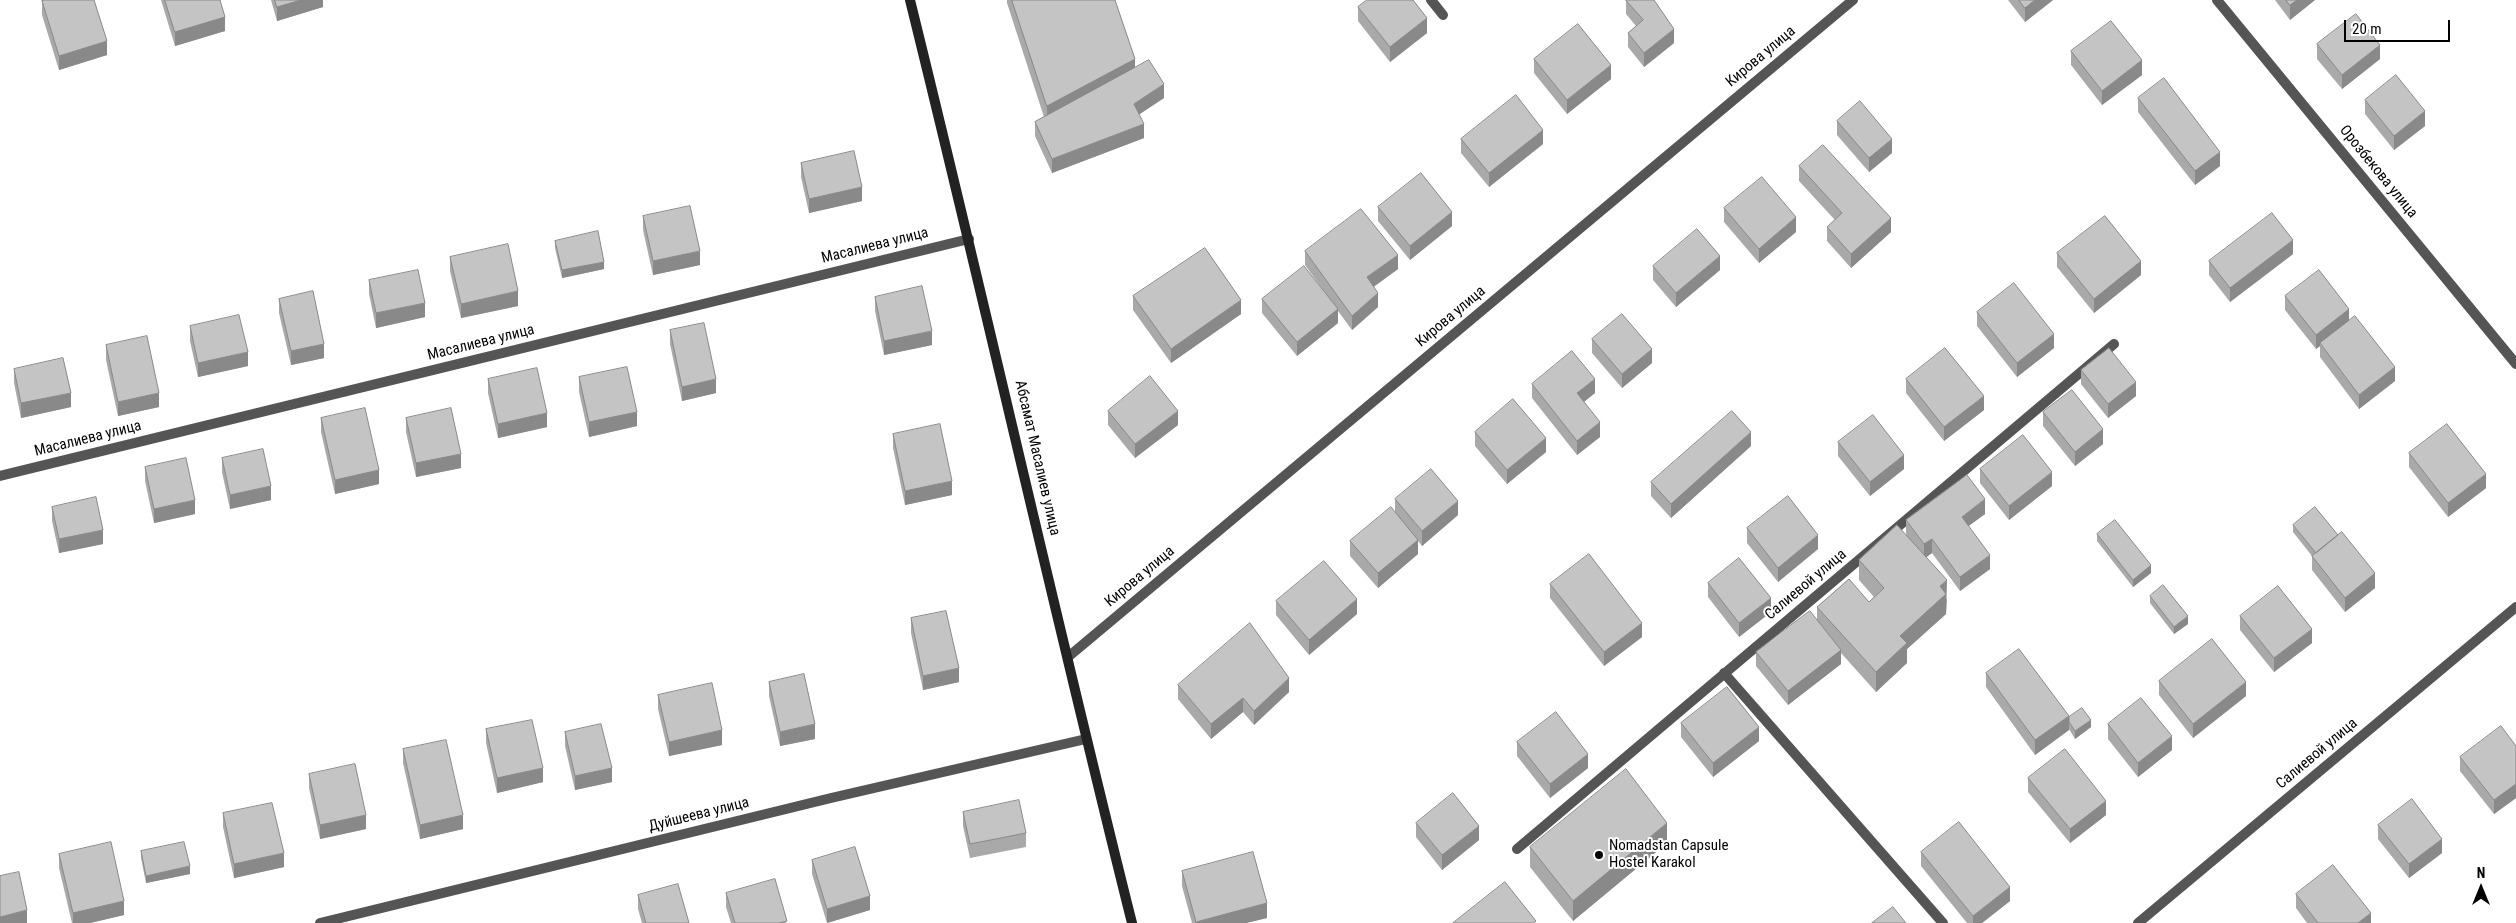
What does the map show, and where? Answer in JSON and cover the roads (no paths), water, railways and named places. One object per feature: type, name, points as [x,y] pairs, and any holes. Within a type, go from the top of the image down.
[{"type":"street","name":"Абсамат Масалиев улица","points":[[910,0],[969,239],[1086,739],[1132,923]]},
{"type":"street","points":[[1431,0],[1442,15]]},
{"type":"street","name":"Кирова улица","points":[[1068,657],[1852,0]]},
{"type":"street","name":"Орозбекова улица","points":[[2217,0],[2516,364]]},
{"type":"street","name":"Масалиева улица","points":[[0,476],[969,239]]},
{"type":"street","name":"Салиевой улица","points":[[1517,849],[2114,344]]},
{"type":"street","name":"Салиевой улица","points":[[2138,923],[2516,607]]},
{"type":"street","points":[[1724,673],[1943,923]]},
{"type":"street","name":"Дуйшеева улица","points":[[320,923],[1086,739]]},
{"type":"place","name":"Nomadstan Capsule Hostel Karakol","points":[[1599,855]]}]
